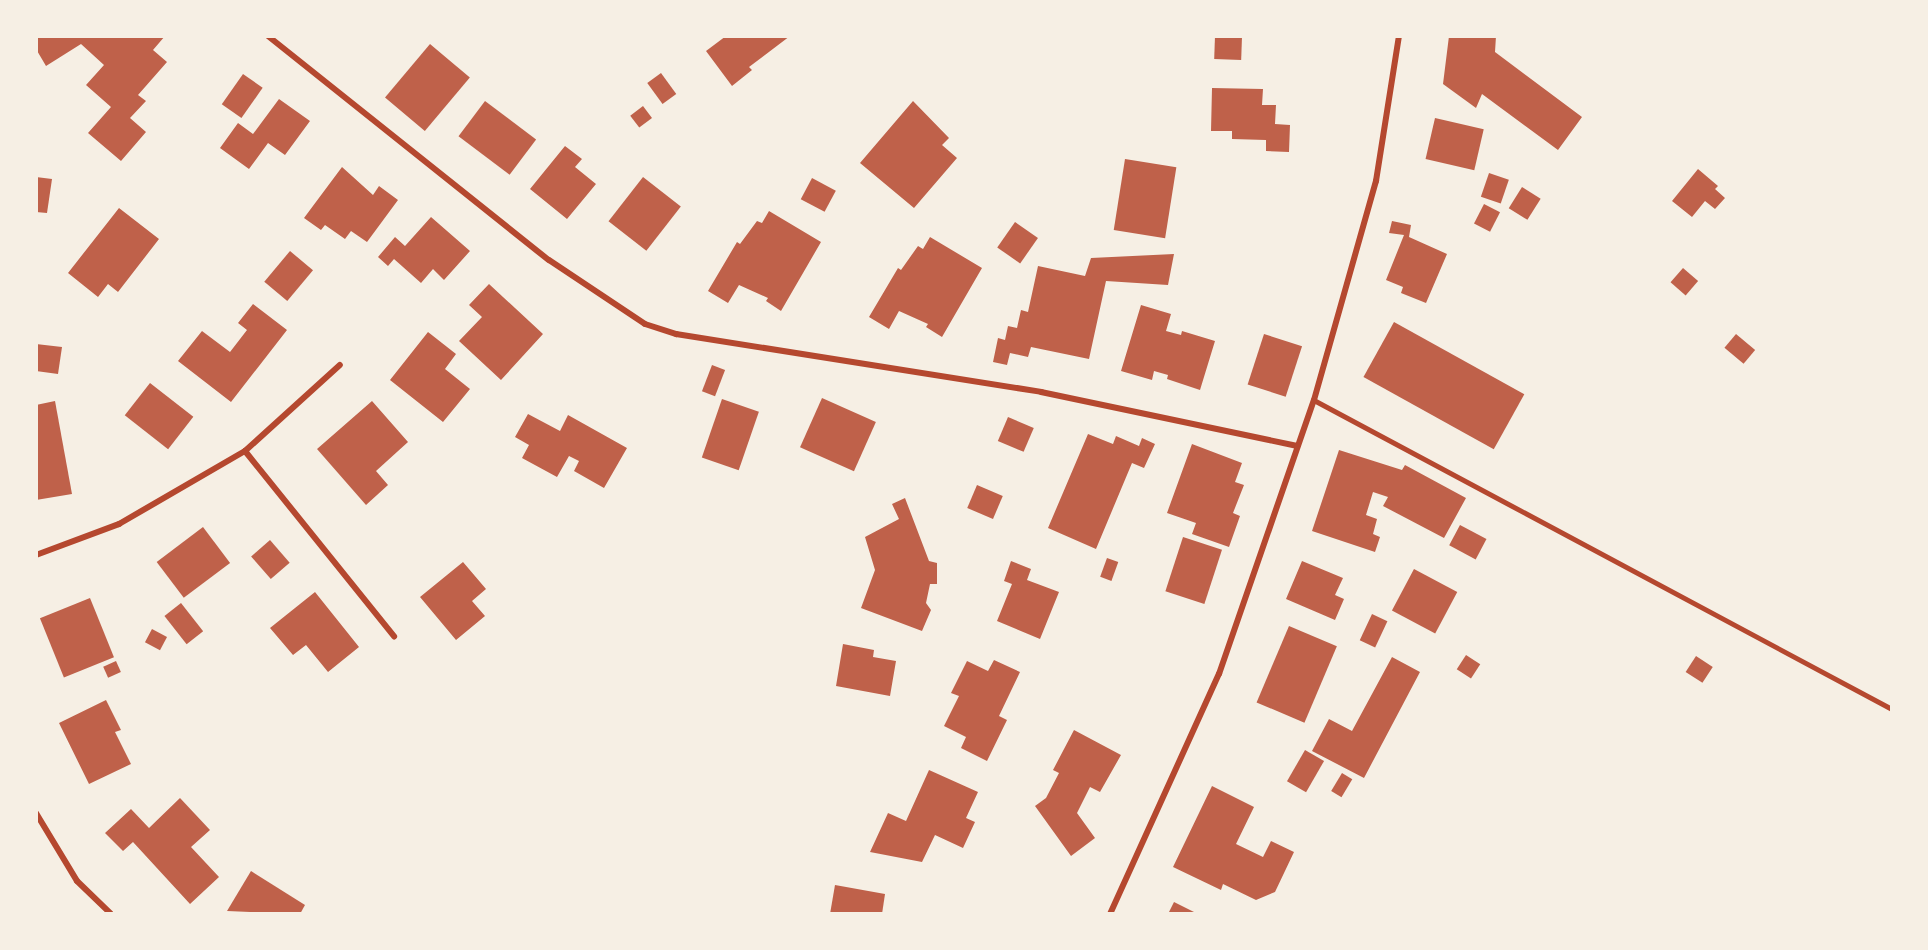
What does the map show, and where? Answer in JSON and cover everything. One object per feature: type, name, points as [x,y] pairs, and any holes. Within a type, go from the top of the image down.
[{"type":"street","points":[[268,36],[565,272],[645,324],[676,334],[1050,393],[1297,446]]},
{"type":"street","points":[[1110,914],[1219,674],[1314,400],[1376,180],[1399,36]]},
{"type":"street","points":[[36,555],[118,524],[245,451],[340,365]]},
{"type":"street","points":[[245,451],[394,636]]},
{"type":"street","points":[[36,813],[77,881],[111,914]]},
{"type":"lane","points":[[1314,400],[1892,709]]},
{"type":"building","points":[[36,36],[165,36],[153,50],[167,62],[138,95],[146,101],[130,118],[146,132],[121,161],[88,133],[111,107],[86,85],[104,65],[81,44],[46,66],[36,49]]},
{"type":"building","points":[[726,36],[790,36],[749,67],[752,70],[732,86],[706,51]]},
{"type":"building","points":[[1215,36],[1242,37],[1241,60],[1214,59]]},
{"type":"building","points":[[1449,36],[1496,36],[1495,52],[1582,117],[1558,150],[1482,94],[1476,108],[1443,84]]},
{"type":"building","points":[[430,44],[470,77],[425,131],[385,98]]},
{"type":"building","points":[[661,73],[676,94],[663,104],[647,83]]},
{"type":"building","points":[[243,74],[263,88],[241,118],[222,104]]},
{"type":"building","points":[[1212,88],[1263,89],[1262,105],[1276,105],[1275,124],[1290,125],[1289,152],[1266,151],[1266,140],[1232,139],[1232,131],[1211,131]]},
{"type":"building","points":[[279,99],[310,121],[285,155],[268,143],[249,169],[220,148],[238,123],[253,134]]},
{"type":"building","points":[[485,101],[536,140],[510,175],[459,136]]},
{"type":"building","points":[[913,101],[949,138],[942,145],[957,158],[914,208],[860,163]]},
{"type":"building","points":[[643,106],[652,118],[639,128],[630,116]]},
{"type":"building","points":[[1435,118],[1484,129],[1474,170],[1426,159]]},
{"type":"building","points":[[565,146],[582,159],[575,167],[596,184],[567,219],[530,189]]},
{"type":"building","points":[[1125,159],[1176,167],[1165,238],[1114,230]]},
{"type":"building","points":[[342,167],[373,195],[379,186],[398,200],[367,242],[351,231],[345,239],[325,225],[321,230],[304,218]]},
{"type":"building","points":[[1698,169],[1718,186],[1715,189],[1725,198],[1715,209],[1705,201],[1692,217],[1672,201]]},
{"type":"building","points":[[1489,173],[1509,180],[1501,203],[1481,197]]},
{"type":"building","points":[[36,177],[52,179],[47,213],[36,212]]},
{"type":"building","points":[[643,177],[681,207],[646,251],[609,221]]},
{"type":"building","points":[[812,178],[836,191],[825,212],[801,199]]},
{"type":"building","points":[[1522,187],[1541,199],[1527,220],[1509,208]]},
{"type":"building","points":[[1484,204],[1500,212],[1490,232],[1474,224]]},
{"type":"building","points":[[119,208],[159,239],[118,292],[108,284],[98,297],[68,273]]},
{"type":"building","points":[[769,211],[821,242],[781,311],[766,301],[768,298],[739,285],[728,303],[708,291],[737,242],[740,244],[757,221],[762,223]]},
{"type":"building","points":[[431,217],[470,251],[444,280],[433,269],[421,283],[394,259],[388,266],[378,257],[395,237],[405,246]]},
{"type":"building","points":[[1392,221],[1411,225],[1409,237],[1447,254],[1426,303],[1401,293],[1403,287],[1386,280],[1404,235],[1389,233]]},
{"type":"building","points":[[1015,222],[1038,238],[1020,263],[997,247]]},
{"type":"building","points":[[930,237],[982,268],[942,337],[926,327],[928,324],[899,311],[889,329],[869,317],[898,268],[901,270],[918,246],[923,249]]},
{"type":"building","points":[[290,251],[313,270],[287,301],[264,282]]},
{"type":"building","points":[[1174,254],[1168,285],[1106,281],[1089,359],[1031,347],[1028,357],[1010,353],[1007,365],[993,362],[998,338],[1005,340],[1008,326],[1017,328],[1021,310],[1028,312],[1038,266],[1085,276],[1091,258]]},
{"type":"building","points":[[1683,268],[1698,281],[1686,295],[1671,282]]},
{"type":"building","points":[[489,284],[543,334],[501,380],[459,341],[482,317],[469,305]]},
{"type":"building","points":[[253,304],[287,330],[231,402],[178,361],[202,331],[230,352],[247,330],[238,323]]},
{"type":"building","points":[[1141,305],[1171,314],[1166,331],[1181,335],[1182,331],[1215,341],[1200,390],[1167,379],[1168,375],[1154,371],[1152,380],[1121,371]]},
{"type":"building","points":[[1394,322],[1524,394],[1494,449],[1363,377]]},
{"type":"building","points":[[428,332],[456,354],[445,369],[470,389],[443,422],[390,380]]},
{"type":"building","points":[[1264,334],[1302,346],[1286,397],[1248,384]]},
{"type":"building","points":[[1736,334],[1755,350],[1744,364],[1724,348]]},
{"type":"building","points":[[36,344],[62,347],[58,374],[36,371]]},
{"type":"building","points":[[712,365],[725,370],[715,396],[702,391]]},
{"type":"building","points":[[150,383],[193,417],[168,449],[125,415]]},
{"type":"building","points":[[822,398],[876,422],[854,471],[800,447]]},
{"type":"building","points":[[722,399],[759,412],[739,470],[702,458]]},
{"type":"building","points":[[55,401],[72,494],[36,500],[36,405]]},
{"type":"building","points":[[372,401],[408,442],[376,471],[388,485],[366,505],[317,449]]},
{"type":"building","points":[[528,414],[560,431],[568,415],[627,448],[604,488],[574,471],[579,461],[569,456],[557,477],[522,458],[529,445],[515,437]]},
{"type":"building","points":[[1008,417],[1034,428],[1024,452],[998,441]]},
{"type":"building","points":[[1088,434],[1113,444],[1116,436],[1139,446],[1142,438],[1155,444],[1144,468],[1132,463],[1096,549],[1048,528]]},
{"type":"building","points":[[1192,444],[1242,463],[1235,482],[1244,485],[1233,513],[1240,516],[1229,547],[1192,534],[1196,523],[1167,513]]},
{"type":"building","points":[[1339,450],[1402,470],[1405,465],[1466,498],[1444,538],[1383,506],[1388,497],[1373,492],[1366,515],[1377,519],[1373,534],[1380,537],[1375,552],[1312,531]]},
{"type":"building","points":[[977,485],[1003,496],[993,519],[967,508]]},
{"type":"building","points":[[905,498],[929,561],[937,563],[937,584],[930,584],[926,603],[931,610],[922,631],[861,608],[875,570],[865,537],[899,519],[892,504]]},
{"type":"building","points":[[1460,525],[1486,539],[1476,559],[1449,545]]},
{"type":"building","points":[[203,527],[230,563],[184,598],[157,562]]},
{"type":"building","points":[[1183,537],[1222,550],[1204,604],[1165,591]]},
{"type":"building","points":[[270,540],[290,563],[271,579],[251,556]]},
{"type":"building","points":[[1107,558],[1118,562],[1111,581],[1100,577]]},
{"type":"building","points":[[1011,561],[1031,569],[1027,580],[1059,592],[1040,639],[997,621],[1012,584],[1004,581]]},
{"type":"building","points":[[1302,561],[1343,578],[1335,595],[1344,599],[1335,620],[1286,599]]},
{"type":"building","points":[[463,562],[486,589],[472,601],[485,616],[456,640],[420,597]]},
{"type":"building","points":[[1414,569],[1457,592],[1435,634],[1392,610]]},
{"type":"building","points":[[315,592],[359,647],[328,672],[306,645],[293,655],[270,628]]},
{"type":"building","points":[[90,598],[114,657],[64,678],[40,618]]},
{"type":"building","points":[[181,603],[203,631],[187,644],[164,616]]},
{"type":"building","points":[[1372,614],[1387,621],[1375,647],[1360,640]]},
{"type":"building","points":[[1289,626],[1337,646],[1304,723],[1257,702]]},
{"type":"building","points":[[152,629],[167,637],[160,650],[145,642]]},
{"type":"building","points":[[843,644],[874,650],[873,657],[896,661],[890,696],[836,686]]},
{"type":"building","points":[[1466,655],[1480,664],[1471,679],[1457,669]]},
{"type":"building","points":[[1696,656],[1713,667],[1702,683],[1686,672]]},
{"type":"building","points":[[1392,657],[1420,672],[1364,778],[1312,751],[1329,719],[1352,731]]},
{"type":"building","points":[[994,660],[1020,672],[999,716],[1007,720],[987,761],[961,748],[966,737],[944,726],[959,696],[951,693],[967,661],[988,671]]},
{"type":"building","points":[[116,661],[121,672],[108,678],[103,667]]},
{"type":"building","points":[[106,700],[121,730],[115,732],[131,764],[89,784],[59,723]]},
{"type":"building","points":[[1074,730],[1121,755],[1100,792],[1090,787],[1077,813],[1095,838],[1071,856],[1035,806],[1046,798],[1059,773],[1053,770]]},
{"type":"building","points":[[1305,750],[1324,761],[1306,792],[1287,781]]},
{"type":"building","points":[[929,770],[978,792],[966,818],[975,822],[963,848],[935,835],[922,862],[870,852],[888,813],[906,821]]},
{"type":"building","points":[[1342,773],[1352,779],[1341,797],[1331,791]]},
{"type":"building","points":[[1212,786],[1254,807],[1236,844],[1263,857],[1271,841],[1294,852],[1275,892],[1256,900],[1223,884],[1221,890],[1173,867]]},
{"type":"building","points":[[180,798],[210,830],[191,847],[219,877],[190,904],[133,842],[123,851],[105,833],[131,809],[149,828]]},
{"type":"building","points":[[251,871],[305,905],[300,914],[227,911]]},
{"type":"building","points":[[835,885],[885,894],[882,914],[830,914]]},
{"type":"building","points":[[1174,902],[1198,914],[1168,914]]}]
